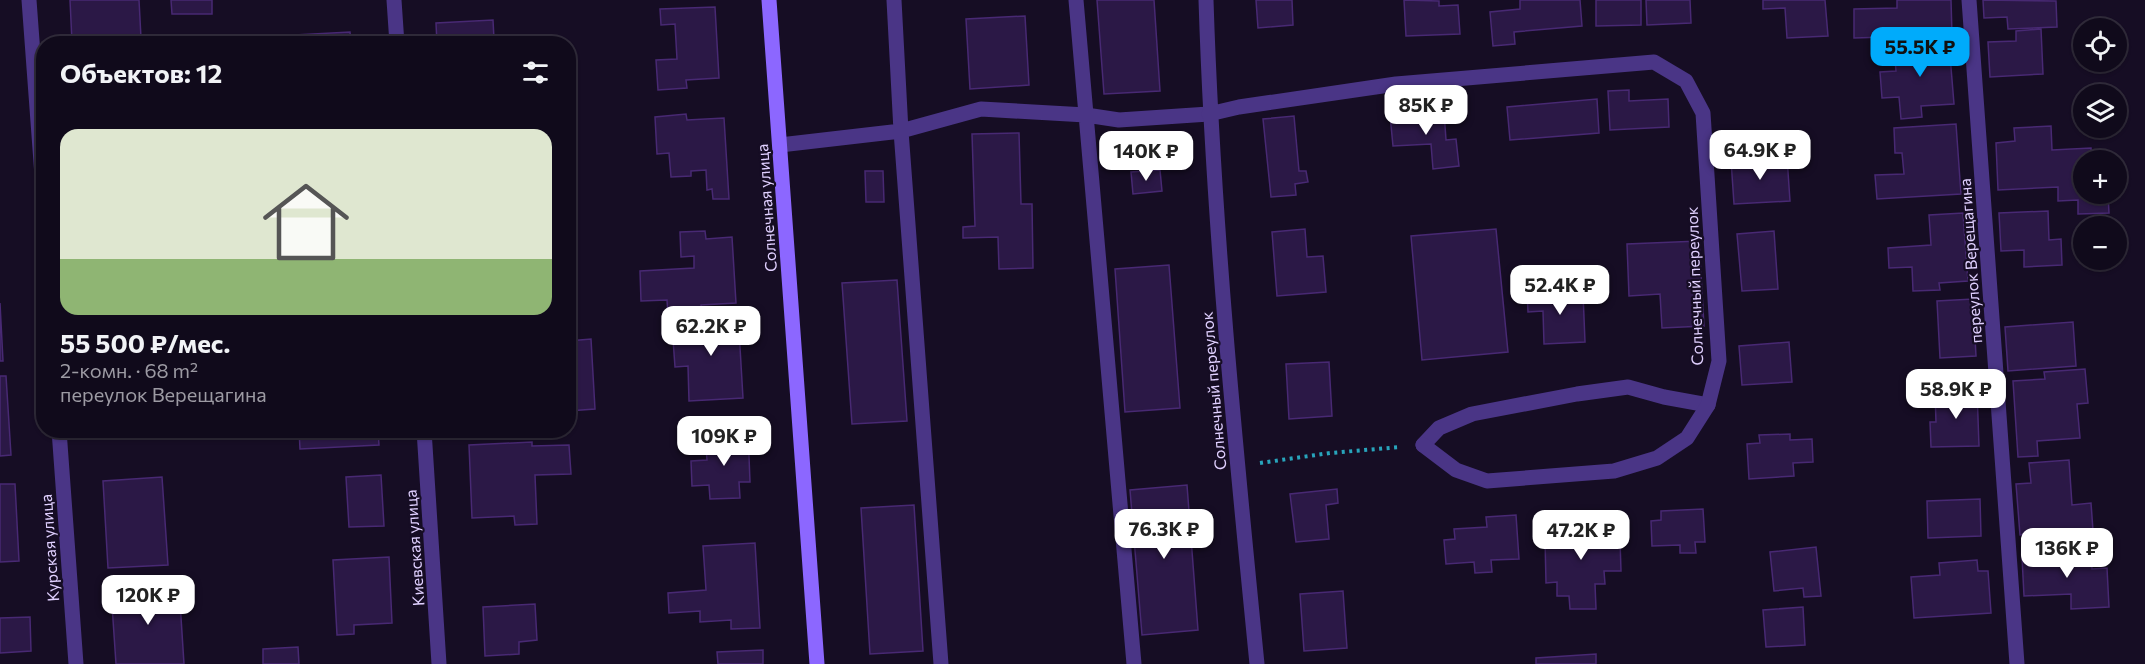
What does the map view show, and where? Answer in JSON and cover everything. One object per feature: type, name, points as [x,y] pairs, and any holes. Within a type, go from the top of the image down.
[{"type":"main road","name":"Солнечная улица","points":[[769,0],[817,664]]},
{"type":"street","points":[[29,0],[36,95]]},
{"type":"street","points":[[394,0],[396,36]]},
{"type":"street","points":[[894,0],[901,131],[941,664]]},
{"type":"street","points":[[1077,0],[1134,664]]},
{"type":"street","name":"Солнечный переулок","points":[[1206,0],[1209,114],[1237,466],[1257,664]]},
{"type":"street","name":"переулок Верещагина","points":[[1969,0],[2017,664]]},
{"type":"street","name":"Солнечный переулок","points":[[1209,114],[1239,107],[1396,84],[1654,62],[1686,81],[1703,113],[1719,361],[1708,405],[1688,438],[1657,458],[1614,471],[1487,481],[1456,470],[1423,445]]},
{"type":"street","points":[[780,145],[901,131],[981,109],[1086,115],[1119,120],[1209,114]]},
{"type":"street","points":[[1423,445],[1439,428],[1472,414],[1577,394],[1628,387],[1664,398],[1708,405]]},
{"type":"street","name":"Курская улица","points":[[60,438],[75,664]]},
{"type":"street","name":"Киевская улица","points":[[424,438],[440,664]]},
{"type":"path","points":[[1237,466],[1330,453],[1423,445]]},
{"type":"building","points":[[70,0],[139,0],[141,36],[72,36]]},
{"type":"building","points":[[171,0],[212,0],[212,14],[172,14]]},
{"type":"building","points":[[1097,0],[1154,0],[1160,91],[1104,94]]},
{"type":"building","points":[[1256,0],[1292,0],[1293,25],[1258,28]]},
{"type":"building","points":[[1404,0],[1439,1],[1439,6],[1458,5],[1460,34],[1406,36]]},
{"type":"building","points":[[1520,0],[1580,0],[1582,26],[1514,32],[1515,44],[1493,46],[1490,12],[1520,9]]},
{"type":"building","points":[[1596,0],[1641,0],[1641,25],[1596,26]]},
{"type":"building","points":[[1646,0],[1690,0],[1691,23],[1647,25]]},
{"type":"building","points":[[1763,0],[1825,0],[1828,36],[1787,38],[1785,8],[1763,9]]},
{"type":"building","points":[[1897,0],[1951,0],[1952,35],[1854,38],[1854,9],[1897,8]]},
{"type":"building","points":[[1983,0],[2056,1],[2057,27],[2008,29],[2007,17],[1984,18]]},
{"type":"building","points":[[715,7],[719,78],[686,80],[687,88],[658,90],[656,60],[677,59],[675,24],[661,25],[660,9]]},
{"type":"building","points":[[1025,16],[1029,85],[970,89],[966,19]]},
{"type":"building","points":[[493,20],[494,36],[437,36],[436,23]]},
{"type":"building","points":[[2041,29],[2043,74],[1990,77],[1988,42],[2016,41],[2016,31]]},
{"type":"building","points":[[350,32],[350,36],[276,36]]},
{"type":"building","points":[[1949,43],[1954,104],[1921,106],[1922,117],[1901,119],[1899,97],[1882,98],[1880,72],[1896,71],[1894,47]]},
{"type":"building","points":[[1629,90],[1629,101],[1668,99],[1669,127],[1610,130],[1608,91]]},
{"type":"building","points":[[1597,99],[1599,133],[1510,140],[1507,107]]},
{"type":"building","points":[[1444,111],[1446,140],[1456,139],[1459,166],[1433,169],[1431,144],[1393,146],[1390,115]]},
{"type":"building","points":[[686,114],[687,120],[724,118],[729,199],[713,199],[712,189],[707,190],[706,170],[691,171],[691,176],[671,177],[669,153],[657,154],[655,117]]},
{"type":"building","points":[[1294,116],[1299,171],[1306,171],[1308,182],[1295,184],[1296,195],[1271,197],[1263,119]]},
{"type":"building","points":[[1956,124],[1961,194],[1877,199],[1875,175],[1904,174],[1902,153],[1895,153],[1894,128]]},
{"type":"building","points":[[2051,126],[2052,150],[2091,148],[2091,150],[2073,150],[2073,200],[2058,201],[2058,187],[1998,190],[1996,143],[2015,141],[2014,128]]},
{"type":"building","points":[[1019,133],[1021,204],[1032,204],[1033,268],[999,269],[998,237],[963,238],[963,227],[975,226],[972,134]]},
{"type":"building","points":[[1787,157],[1790,201],[1734,204],[1731,160]]},
{"type":"building","points":[[1160,170],[1162,191],[1133,194],[1131,172]]},
{"type":"building","points":[[865,171],[883,171],[884,202],[866,202]]},
{"type":"building","points":[[2078,204],[2109,204],[2109,213],[2078,214]]},
{"type":"building","points":[[2048,211],[2049,240],[2061,239],[2062,265],[2024,267],[2024,250],[2001,251],[1999,213]]},
{"type":"building","points":[[1963,213],[1968,281],[1939,283],[1940,290],[1913,291],[1912,267],[1889,268],[1888,248],[1931,245],[1929,215]]},
{"type":"building","points":[[1305,229],[1307,257],[1323,256],[1326,292],[1277,296],[1272,232]]},
{"type":"building","points":[[1496,229],[1508,352],[1422,360],[1411,236]]},
{"type":"building","points":[[705,231],[706,239],[732,237],[736,303],[701,305],[702,313],[668,315],[667,300],[641,301],[640,271],[694,268],[694,256],[681,257],[680,232]]},
{"type":"building","points":[[1774,231],[1778,289],[1742,291],[1737,234]]},
{"type":"building","points":[[1699,241],[1704,326],[1662,328],[1660,294],[1629,296],[1627,244]]},
{"type":"building","points":[[1169,265],[1180,408],[1125,412],[1115,269]]},
{"type":"building","points":[[897,280],[907,421],[852,424],[842,283]]},
{"type":"building","points":[[1547,291],[1548,295],[1583,293],[1585,342],[1544,344],[1543,311],[1528,312],[1527,292]]},
{"type":"building","points":[[1973,299],[1976,356],[1940,358],[1937,301]]},
{"type":"building","points":[[0,303],[3,361],[0,361]]},
{"type":"building","points":[[738,313],[743,398],[689,401],[688,366],[675,367],[672,325],[707,323],[707,315]]},
{"type":"building","points":[[2073,322],[2076,366],[2008,371],[2005,327]]},
{"type":"building","points":[[591,339],[595,409],[576,410],[576,340]]},
{"type":"building","points":[[1789,342],[1792,382],[1742,385],[1739,346]]},
{"type":"building","points":[[1329,362],[1332,416],[1289,419],[1286,364]]},
{"type":"building","points":[[2085,369],[2088,403],[2077,404],[2080,438],[2037,441],[2038,456],[2018,457],[2013,381],[2045,379],[2044,372]]},
{"type":"building","points":[[0,376],[6,376],[11,455],[0,456]]},
{"type":"building","points":[[1977,390],[1979,446],[1931,447],[1930,422],[1936,422],[1935,392]]},
{"type":"building","points":[[748,431],[750,482],[739,482],[740,498],[710,499],[709,485],[692,486],[691,461],[707,460],[706,447],[725,446],[724,432]]},
{"type":"building","points":[[1790,434],[1790,440],[1812,439],[1813,462],[1793,463],[1794,476],[1749,479],[1747,444],[1760,443],[1759,435]]},
{"type":"building","points":[[299,438],[379,438],[379,445],[300,449]]},
{"type":"building","points":[[532,442],[532,446],[569,445],[571,474],[535,475],[537,524],[515,525],[514,516],[472,518],[469,445]]},
{"type":"building","points":[[2069,460],[2072,505],[2091,503],[2094,544],[2055,547],[2054,532],[2020,535],[2016,484],[2031,483],[2029,463]]},
{"type":"building","points":[[381,475],[384,526],[349,527],[346,477]]},
{"type":"building","points":[[162,477],[168,565],[108,568],[103,481]]},
{"type":"building","points":[[0,484],[15,484],[19,561],[0,562]]},
{"type":"building","points":[[1187,485],[1198,630],[1142,635],[1130,490]]},
{"type":"building","points":[[1337,489],[1338,503],[1326,505],[1329,539],[1296,542],[1290,494]]},
{"type":"building","points":[[1980,499],[1981,536],[1928,538],[1927,501]]},
{"type":"building","points":[[914,505],[923,651],[870,654],[861,508]]},
{"type":"building","points":[[1703,509],[1705,542],[1695,542],[1696,553],[1680,553],[1680,545],[1652,546],[1651,521],[1661,520],[1661,511]]},
{"type":"building","points":[[1516,515],[1519,559],[1491,560],[1492,572],[1475,573],[1474,562],[1446,564],[1444,540],[1455,539],[1454,529],[1487,527],[1486,517]]},
{"type":"building","points":[[1600,517],[1601,541],[1620,540],[1621,571],[1604,571],[1605,584],[1595,584],[1596,609],[1570,609],[1569,596],[1557,596],[1557,582],[1546,583],[1545,539],[1562,539],[1561,518]]},
{"type":"building","points":[[755,543],[760,628],[731,629],[731,620],[700,622],[700,611],[669,613],[668,593],[706,590],[703,546]]},
{"type":"building","points":[[1816,547],[1821,596],[1804,597],[1803,588],[1774,591],[1770,552]]},
{"type":"building","points":[[2091,553],[2092,569],[2107,568],[2109,607],[2071,609],[2071,594],[2024,596],[2022,557]]},
{"type":"building","points":[[389,557],[392,623],[354,625],[354,634],[337,635],[333,560]]},
{"type":"building","points":[[1977,560],[1978,571],[1988,571],[1991,613],[1914,618],[1911,577],[1940,575],[1939,563]]},
{"type":"building","points":[[179,586],[184,664],[116,664],[111,590]]},
{"type":"building","points":[[1343,591],[1347,648],[1304,651],[1300,594]]},
{"type":"building","points":[[535,604],[537,640],[519,642],[519,654],[485,656],[483,607]]},
{"type":"building","points":[[1803,607],[1805,645],[1766,647],[1763,610]]},
{"type":"building","points":[[30,617],[31,651],[0,653],[0,618]]},
{"type":"building","points":[[298,647],[299,664],[263,664],[263,649]]},
{"type":"building","points":[[763,650],[763,664],[718,664],[717,652]]},
{"type":"building","points":[[1596,654],[1596,664],[1536,664],[1536,658]]}]
